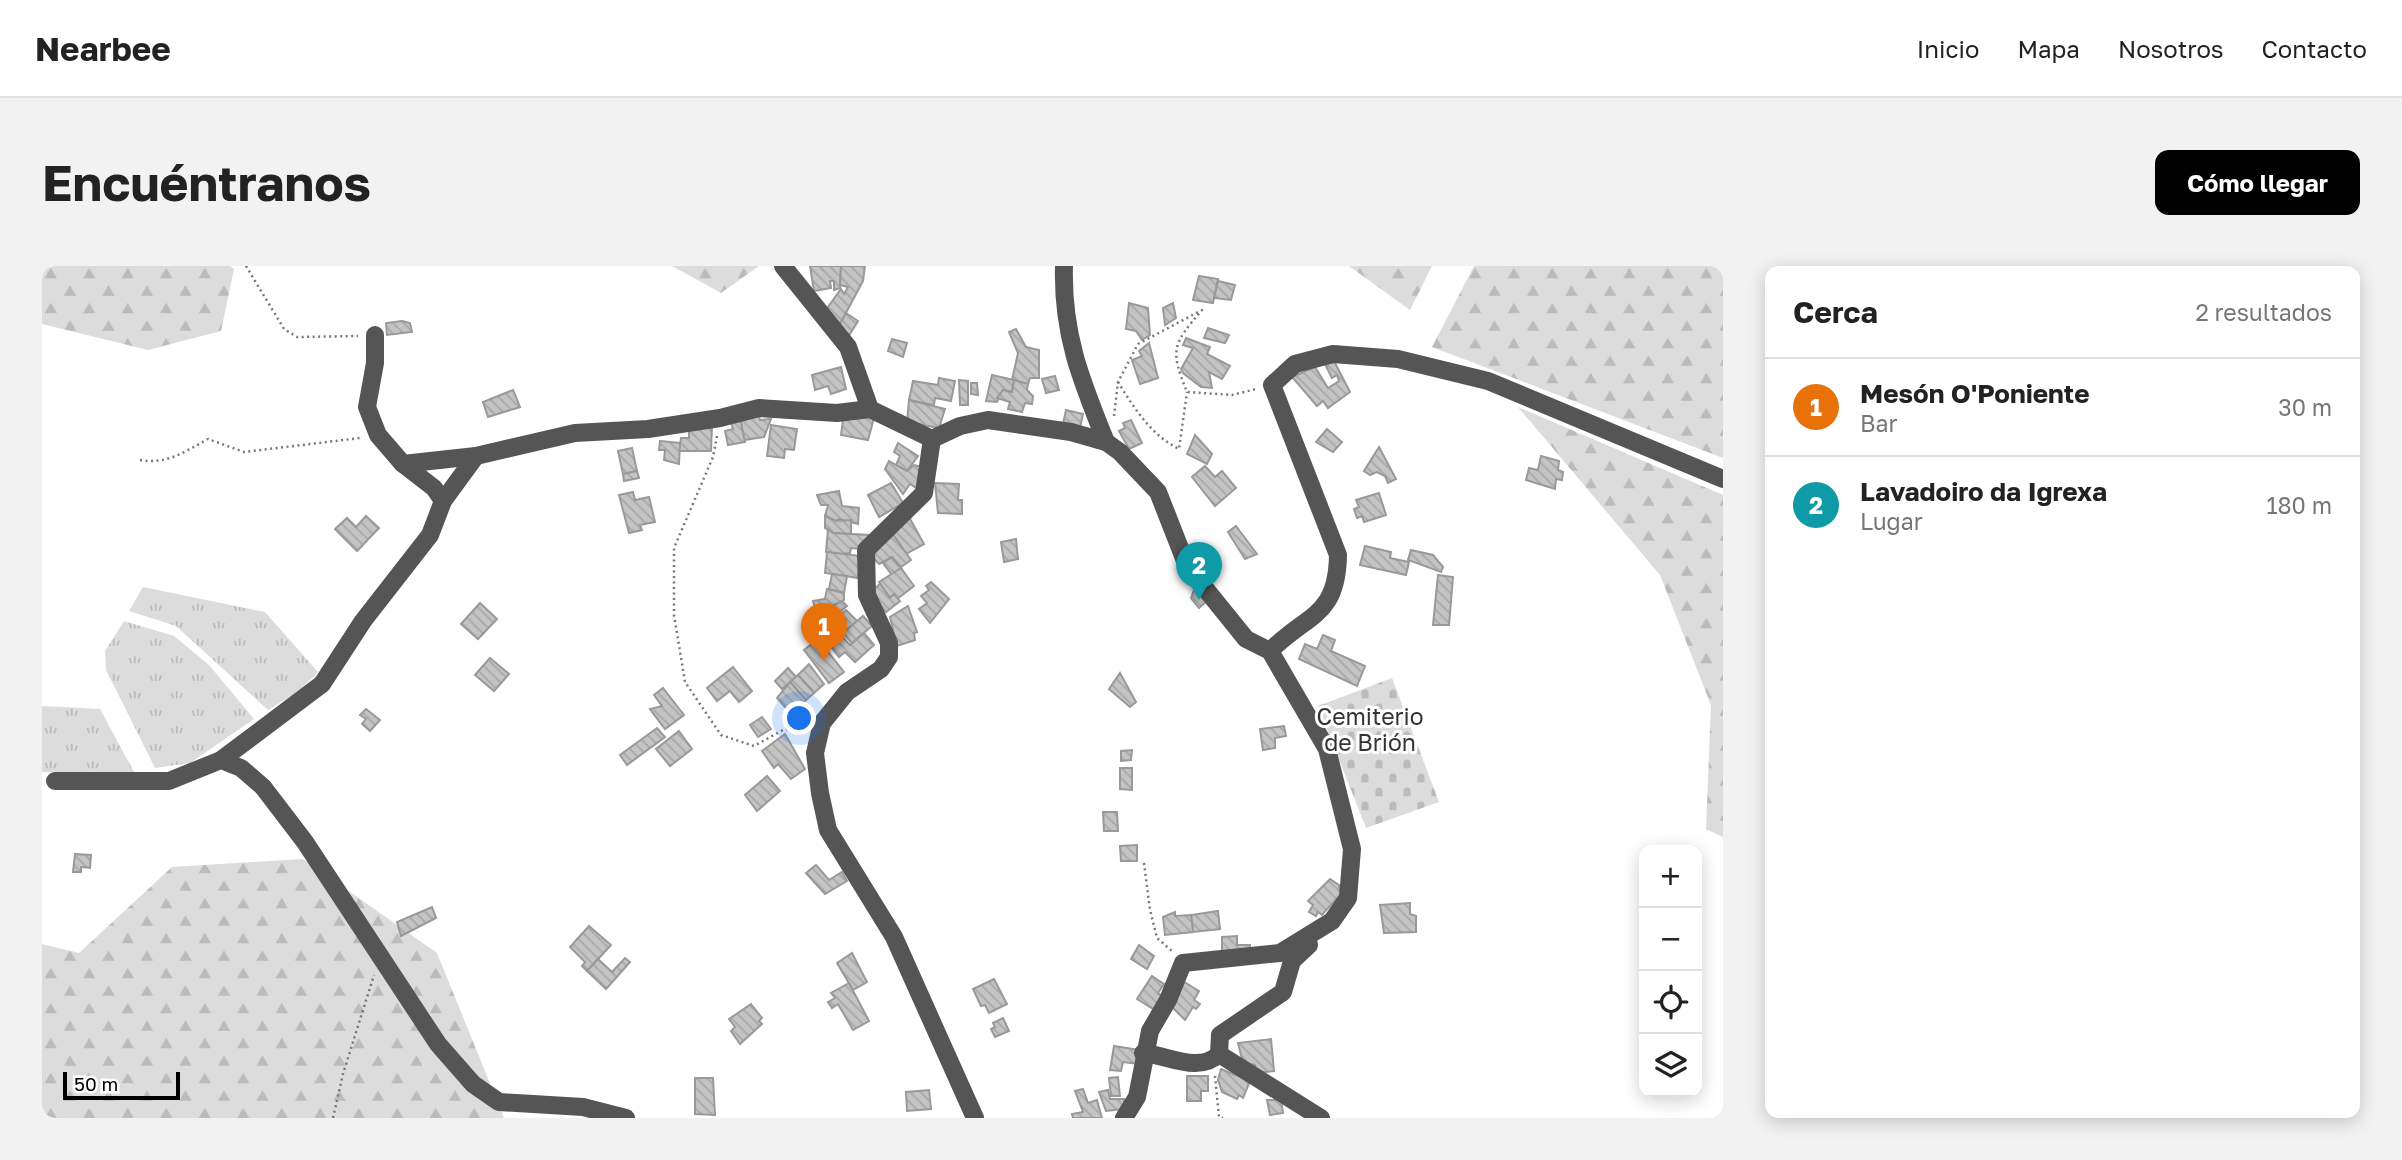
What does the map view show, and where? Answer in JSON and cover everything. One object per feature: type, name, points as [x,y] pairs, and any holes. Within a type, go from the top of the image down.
[{"type":"street","points":[[783,266],[848,347],[870,409]]},
{"type":"street","points":[[1064,266],[1063,307],[1075,362],[1106,442],[1158,492],[1186,566],[1211,599],[1246,639],[1270,651],[1327,749],[1352,849],[1348,898],[1332,921],[1317,933],[1292,961],[1283,992],[1220,1035],[1216,1057]]},
{"type":"street","points":[[375,335],[375,363],[367,407],[378,435],[403,464],[434,488],[443,501]]},
{"type":"street","points":[[1270,651],[1288,632],[1326,606],[1338,578],[1338,555],[1272,385],[1295,364],[1333,354],[1398,359],[1488,381],[1723,479]]},
{"type":"street","points":[[403,464],[476,456],[575,432],[648,429],[720,418],[759,408],[837,413],[870,409],[932,439]]},
{"type":"street","points":[[932,439],[960,426],[988,420],[1071,432],[1106,442]]},
{"type":"street","points":[[932,439],[924,493],[866,550],[867,595],[889,643],[889,657],[881,669],[847,692],[822,723],[815,753],[828,830],[894,937],[975,1118]]},
{"type":"street","points":[[55,781],[169,781],[221,760],[322,684],[363,621],[430,535],[443,501],[476,456]]},
{"type":"street","points":[[221,760],[242,768],[263,787],[305,842],[439,1044],[473,1084],[499,1102],[583,1107],[626,1118]]},
{"type":"street","points":[[1125,1118],[1137,1097],[1143,1053],[1150,1031],[1168,1000],[1183,962],[1280,953],[1317,933]]},
{"type":"street","points":[[1143,1053],[1162,1054],[1187,1063],[1216,1057],[1321,1118]]},
{"type":"path","points":[[246,266],[284,329],[297,337],[375,335]]},
{"type":"path","points":[[1106,442],[1115,413],[1118,382],[1138,344],[1202,310],[1180,337],[1174,361],[1187,393],[1179,449],[1161,440],[1133,407],[1118,382]]},
{"type":"path","points":[[1187,393],[1232,395],[1272,385]]},
{"type":"path","points":[[720,418],[713,457],[674,548],[674,615],[685,682],[721,735],[754,746],[783,730],[822,723]]},
{"type":"path","points":[[140,460],[154,463],[171,459],[208,439],[244,452],[378,435]]},
{"type":"path","points":[[1144,863],[1150,910],[1157,938],[1183,962]]},
{"type":"path","points":[[333,1118],[342,1074],[380,955]]},
{"type":"path","points":[[1216,1057],[1219,1117],[1223,1118]]},
{"type":"green space","points":[[42,266],[230,266],[234,269],[221,331],[148,350],[42,324]]},
{"type":"green space","points":[[672,266],[759,266],[721,293]]},
{"type":"green space","points":[[1349,266],[1432,266],[1410,310]]},
{"type":"green space","points":[[1474,266],[1723,266],[1723,458],[1432,347]]},
{"type":"green space","points":[[1518,407],[1723,495],[1723,837],[1706,829],[1711,705],[1660,575]]},
{"type":"green space","points":[[143,587],[265,612],[318,672],[298,692],[268,710],[176,626],[129,611]]},
{"type":"green space","points":[[124,621],[174,636],[209,665],[254,719],[190,763],[155,768],[106,670],[105,651]]},
{"type":"green space","name":"Cemiterio de Brión","points":[[1392,678],[1439,802],[1366,828],[1318,706]]},
{"type":"green space","points":[[42,706],[100,709],[135,774],[42,772]]},
{"type":"green space","points":[[303,859],[437,953],[504,1118],[42,1118],[42,944],[79,953],[172,867]]},
{"type":"building","points":[[810,266],[841,266],[840,288],[834,290],[834,281],[830,281],[831,288],[814,291]]},
{"type":"building","points":[[841,266],[865,266],[863,281],[839,326],[825,311],[841,289],[844,294],[848,287],[840,285]]},
{"type":"building","points":[[1199,276],[1218,279],[1213,303],[1193,300]]},
{"type":"building","points":[[1218,281],[1235,285],[1231,300],[1214,298]]},
{"type":"building","points":[[1129,303],[1148,308],[1150,335],[1142,340],[1136,331],[1126,329]]},
{"type":"building","points":[[1173,303],[1176,318],[1165,325],[1163,308]]},
{"type":"building","points":[[846,313],[858,321],[848,337],[839,326]]},
{"type":"building","points":[[386,323],[410,323],[412,332],[387,335]]},
{"type":"building","points":[[1208,328],[1229,335],[1225,343],[1204,338]]},
{"type":"building","points":[[1016,329],[1026,347],[1039,350],[1039,378],[1030,378],[1028,384],[1012,380],[1018,353],[1009,332]]},
{"type":"building","points":[[1186,338],[1210,347],[1207,354],[1230,366],[1222,379],[1209,372],[1212,388],[1201,387],[1183,373],[1181,369],[1193,348],[1183,345]]},
{"type":"building","points":[[892,339],[907,343],[903,357],[888,351]]},
{"type":"building","points":[[1149,343],[1158,378],[1140,384],[1132,360],[1142,356],[1139,351]]},
{"type":"building","points":[[1334,361],[1350,392],[1328,408],[1323,401],[1317,406],[1292,377],[1315,367],[1328,388],[1339,381],[1337,375],[1332,378],[1325,364]]},
{"type":"building","points":[[841,367],[846,389],[831,394],[828,386],[815,390],[812,375]]},
{"type":"building","points":[[992,375],[1014,380],[1012,392],[1003,390],[997,402],[986,401]]},
{"type":"building","points":[[1055,376],[1059,390],[1046,393],[1042,379]]},
{"type":"building","points":[[939,378],[955,381],[951,401],[935,398],[934,405],[909,400],[913,381],[938,385]]},
{"type":"building","points":[[959,380],[968,381],[968,405],[960,405]]},
{"type":"building","points":[[1014,380],[1028,384],[1027,390],[1033,396],[1032,404],[1025,403],[1022,412],[1008,409],[1010,402],[997,398],[1003,390],[1012,392]]},
{"type":"building","points":[[971,383],[977,383],[978,395],[971,394]]},
{"type":"building","points":[[513,390],[520,407],[488,417],[483,402]]},
{"type":"building","points":[[909,400],[945,409],[939,428],[907,422]]},
{"type":"building","points":[[1066,410],[1083,414],[1080,428],[1063,424]]},
{"type":"building","points":[[758,413],[760,420],[771,419],[764,437],[744,440],[740,418]]},
{"type":"building","points":[[844,413],[874,418],[868,440],[841,435]]},
{"type":"building","points":[[740,418],[745,442],[728,445],[725,431],[733,429],[730,419]]},
{"type":"building","points":[[1131,420],[1142,443],[1129,449],[1119,431],[1125,428],[1123,423]]},
{"type":"building","points":[[771,425],[797,429],[794,450],[785,449],[784,458],[767,456]]},
{"type":"building","points":[[712,427],[711,451],[679,451],[681,438],[689,438],[689,428]]},
{"type":"building","points":[[1327,429],[1342,442],[1333,452],[1316,442]]},
{"type":"building","points":[[1195,435],[1212,454],[1207,464],[1187,454]]},
{"type":"building","points":[[660,441],[680,443],[679,464],[664,460],[665,450],[659,450]]},
{"type":"building","points":[[898,443],[918,456],[907,471],[896,465],[900,456],[894,452]]},
{"type":"building","points":[[1379,447],[1396,479],[1388,483],[1385,476],[1377,472],[1370,475],[1364,471]]},
{"type":"building","points":[[632,448],[637,471],[623,474],[618,451]]},
{"type":"building","points":[[1541,456],[1559,461],[1558,470],[1563,472],[1562,480],[1556,479],[1555,489],[1526,480],[1529,468],[1538,470]]},
{"type":"building","points":[[889,461],[907,471],[914,465],[923,467],[916,488],[910,484],[903,494],[885,469]]},
{"type":"building","points":[[1205,466],[1215,477],[1222,471],[1236,488],[1215,506],[1192,477]]},
{"type":"building","points":[[637,471],[639,478],[624,481],[623,474]]},
{"type":"building","points":[[891,483],[903,503],[879,517],[868,495]]},
{"type":"building","points":[[935,483],[959,484],[958,500],[962,500],[962,514],[938,513]]},
{"type":"building","points":[[839,491],[842,506],[859,508],[858,524],[839,519],[836,521],[825,516],[828,505],[821,505],[817,495]]},
{"type":"building","points":[[633,492],[635,500],[649,497],[655,522],[640,525],[642,530],[629,533],[619,495]]},
{"type":"building","points":[[1379,493],[1386,515],[1364,522],[1362,516],[1357,518],[1354,509],[1359,507],[1356,500]]},
{"type":"building","points":[[908,515],[924,544],[906,554],[892,533]]},
{"type":"building","points":[[366,516],[379,528],[357,551],[335,529],[347,518],[356,527]]},
{"type":"building","points":[[825,516],[836,521],[851,520],[851,534],[833,533],[825,528]]},
{"type":"building","points":[[1236,526],[1257,554],[1245,559],[1228,532]]},
{"type":"building","points":[[828,529],[833,533],[869,535],[862,549],[851,548],[850,553],[841,554],[826,552]]},
{"type":"building","points":[[892,533],[911,560],[901,567],[892,557],[879,564],[871,556]]},
{"type":"building","points":[[1016,539],[1018,559],[1004,562],[1001,542]]},
{"type":"building","points":[[1365,546],[1391,552],[1390,558],[1409,562],[1406,575],[1360,565]]},
{"type":"building","points":[[1411,550],[1433,555],[1443,567],[1441,572],[1408,560]]},
{"type":"building","points":[[827,552],[861,556],[858,578],[825,573]]},
{"type":"building","points":[[892,557],[901,568],[892,575],[883,563]]},
{"type":"building","points":[[901,568],[914,586],[897,599],[894,594],[890,598],[879,582]]},
{"type":"building","points":[[832,574],[847,576],[844,593],[829,589]]},
{"type":"building","points":[[1438,575],[1453,577],[1449,625],[1433,625]]},
{"type":"building","points":[[931,582],[949,599],[930,623],[919,609],[927,603],[921,596],[929,590],[926,586]]},
{"type":"building","points":[[880,584],[890,598],[894,594],[900,601],[886,612],[871,592]]},
{"type":"building","points":[[827,589],[844,593],[844,600],[817,614],[813,601],[825,599]]},
{"type":"building","points":[[1194,590],[1199,591],[1207,601],[1199,608],[1191,598]]},
{"type":"building","points":[[842,601],[847,606],[831,619],[826,610]]},
{"type":"building","points":[[480,603],[497,619],[478,639],[461,624]]},
{"type":"building","points":[[908,606],[917,632],[914,633],[915,640],[897,646],[890,617]]},
{"type":"building","points":[[846,610],[857,621],[844,632],[833,621]]},
{"type":"building","points":[[863,616],[872,626],[852,643],[843,633]]},
{"type":"building","points":[[836,630],[850,645],[864,633],[874,645],[855,662],[845,652],[839,657],[825,639]]},
{"type":"building","points":[[1323,635],[1335,640],[1331,651],[1365,666],[1357,686],[1299,659],[1305,644],[1317,649]]},
{"type":"building","points":[[818,639],[844,672],[829,683],[804,650]]},
{"type":"building","points":[[490,658],[509,674],[494,691],[475,675]]},
{"type":"building","points":[[809,664],[824,684],[814,693],[798,675]]},
{"type":"building","points":[[733,667],[752,691],[739,702],[730,691],[717,701],[707,688]]},
{"type":"building","points":[[788,668],[796,677],[782,689],[775,681]]},
{"type":"building","points":[[1120,673],[1136,702],[1130,707],[1109,689]]},
{"type":"building","points":[[798,675],[814,693],[806,700],[790,682]]},
{"type":"building","points":[[790,682],[806,700],[791,714],[777,698]]},
{"type":"building","points":[[663,688],[684,715],[665,729],[650,709],[662,706],[654,695]]},
{"type":"building","points":[[366,709],[380,720],[370,731],[362,724],[366,719],[360,715]]},
{"type":"building","points":[[762,717],[771,729],[758,737],[750,725]]},
{"type":"building","points":[[1284,726],[1286,736],[1275,738],[1275,748],[1263,750],[1260,729]]},
{"type":"building","points":[[657,728],[665,737],[627,765],[620,755]]},
{"type":"building","points":[[679,731],[692,749],[670,766],[656,749]]},
{"type":"building","points":[[785,734],[805,769],[791,779],[778,764],[774,768],[762,751]]},
{"type":"building","points":[[1132,750],[1131,760],[1121,761],[1121,751]]},
{"type":"building","points":[[1120,768],[1132,768],[1132,790],[1120,789]]},
{"type":"building","points":[[767,776],[780,791],[757,811],[745,795]]},
{"type":"building","points":[[1103,812],[1117,812],[1118,831],[1104,831]]},
{"type":"building","points":[[1137,845],[1137,861],[1121,861],[1120,846]]},
{"type":"building","points":[[75,854],[91,855],[90,868],[81,867],[81,872],[73,872]]},
{"type":"building","points":[[816,865],[829,880],[842,872],[847,881],[825,894],[806,873]]},
{"type":"building","points":[[1330,879],[1339,885],[1340,895],[1322,915],[1318,912],[1316,916],[1309,912],[1313,905],[1308,901]]},
{"type":"building","points":[[1410,903],[1410,914],[1416,916],[1416,932],[1384,933],[1380,905]]},
{"type":"building","points":[[432,907],[436,918],[401,936],[397,922]]},
{"type":"building","points":[[1218,911],[1220,929],[1193,932],[1191,915]]},
{"type":"building","points":[[1175,912],[1175,916],[1191,915],[1193,932],[1165,935],[1163,917]]},
{"type":"building","points":[[589,926],[611,945],[587,971],[582,966],[585,962],[570,947]]},
{"type":"building","points":[[1237,936],[1237,945],[1250,945],[1250,953],[1222,951],[1222,937]]},
{"type":"building","points":[[1139,945],[1154,956],[1147,969],[1131,959]]},
{"type":"building","points":[[852,953],[867,982],[853,990],[837,963]]},
{"type":"building","points":[[625,958],[630,962],[606,989],[587,971],[598,959],[612,972]]},
{"type":"building","points":[[1152,976],[1164,984],[1158,993],[1166,999],[1158,1012],[1137,999]]},
{"type":"building","points":[[994,979],[1007,1004],[989,1013],[985,1005],[981,1006],[973,989]]},
{"type":"building","points":[[1181,980],[1199,991],[1194,1000],[1200,1004],[1196,1009],[1193,1007],[1185,1020],[1170,1005]]},
{"type":"building","points":[[849,983],[869,1021],[853,1030],[838,1004],[832,1008],[828,1002],[835,998],[831,993]]},
{"type":"building","points":[[751,1004],[762,1018],[759,1021],[762,1024],[740,1044],[731,1031],[735,1027],[729,1019]]},
{"type":"building","points":[[1003,1018],[1009,1031],[995,1037],[991,1029],[995,1027],[993,1023]]},
{"type":"building","points":[[1271,1039],[1274,1071],[1257,1073],[1255,1065],[1243,1063],[1238,1043]]},
{"type":"building","points":[[1114,1046],[1140,1050],[1138,1064],[1123,1062],[1121,1071],[1110,1070]]},
{"type":"building","points":[[1221,1069],[1250,1081],[1243,1098],[1239,1095],[1237,1099],[1222,1092],[1218,1080]]},
{"type":"building","points":[[1187,1076],[1208,1076],[1208,1091],[1201,1091],[1201,1101],[1187,1101]]},
{"type":"building","points":[[1118,1077],[1120,1096],[1111,1096],[1109,1078]]},
{"type":"building","points":[[695,1078],[713,1078],[715,1115],[695,1114]]},
{"type":"building","points":[[1083,1089],[1088,1103],[1097,1100],[1102,1118],[1073,1118],[1072,1114],[1083,1112],[1075,1091]]},
{"type":"building","points":[[929,1090],[931,1109],[907,1111],[906,1092]]},
{"type":"building","points":[[1108,1090],[1110,1099],[1124,1099],[1124,1109],[1106,1111],[1099,1092]]},
{"type":"building","points":[[1267,1100],[1281,1100],[1283,1113],[1270,1115]]},
{"type":"place","name":"Lavadoiro da Igrexa","points":[[1199,600]]},
{"type":"place","name":"Mesón O'Poniente","points":[[824,661]]}]
